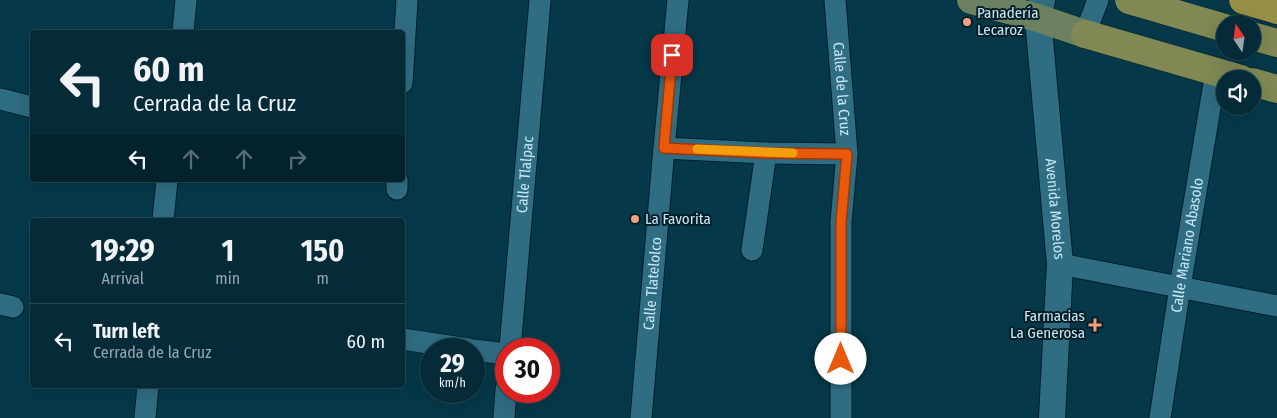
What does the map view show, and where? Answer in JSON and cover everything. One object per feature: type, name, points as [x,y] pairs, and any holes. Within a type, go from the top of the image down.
[{"type":"highway","points":[[1129,0],[1216,25]]},
{"type":"highway","points":[[1243,0],[1277,10]]},
{"type":"highway","points":[[1085,34],[1216,71]]},
{"type":"highway","points":[[1261,39],[1277,43]]},
{"type":"highway","points":[[1261,85],[1277,89]]},
{"type":"main road","points":[[971,0],[1040,9],[1085,34]]},
{"type":"street","points":[[182,30],[186,0]]},
{"type":"street","points":[[405,33],[407,0]]},
{"type":"street","name":"Calle Tlalpac","points":[[511,338],[540,0]]},
{"type":"street","name":"Calle Tlatelolco","points":[[641,418],[678,0]]},
{"type":"street","name":"Calle de la Cruz","points":[[835,0],[847,154],[841,222],[841,418]]},
{"type":"street","points":[[1085,34],[1098,0]]},
{"type":"street","name":"Avenida Morelos","points":[[1040,9],[1060,264],[1052,418]]},
{"type":"street","points":[[0,99],[30,106]]},
{"type":"street","name":"Calle Mariano Abasolo","points":[[1160,418],[1180,287],[1220,115]]},
{"type":"street","points":[[664,148],[766,153],[847,154]]},
{"type":"street","points":[[752,250],[766,153]]},
{"type":"street","points":[[163,218],[167,182]]},
{"type":"street","points":[[1060,264],[1277,306]]},
{"type":"street","points":[[405,339],[420,342]]},
{"type":"street","points":[[145,418],[148,388]]},
{"type":"street","points":[[504,418],[505,403]]},
{"type":"slow traffic","points":[[697,149],[793,153]]},
{"type":"place","name":"Panadería Lecaroz","points":[[967,22]]},
{"type":"place","name":"La Favorita","points":[[635,219]]},
{"type":"place","name":"Farmacias La Generosa","points":[[1095,325]]},
{"type":"route","points":[[672,55],[664,148],[766,153],[847,154],[841,222],[841,359]]}]
